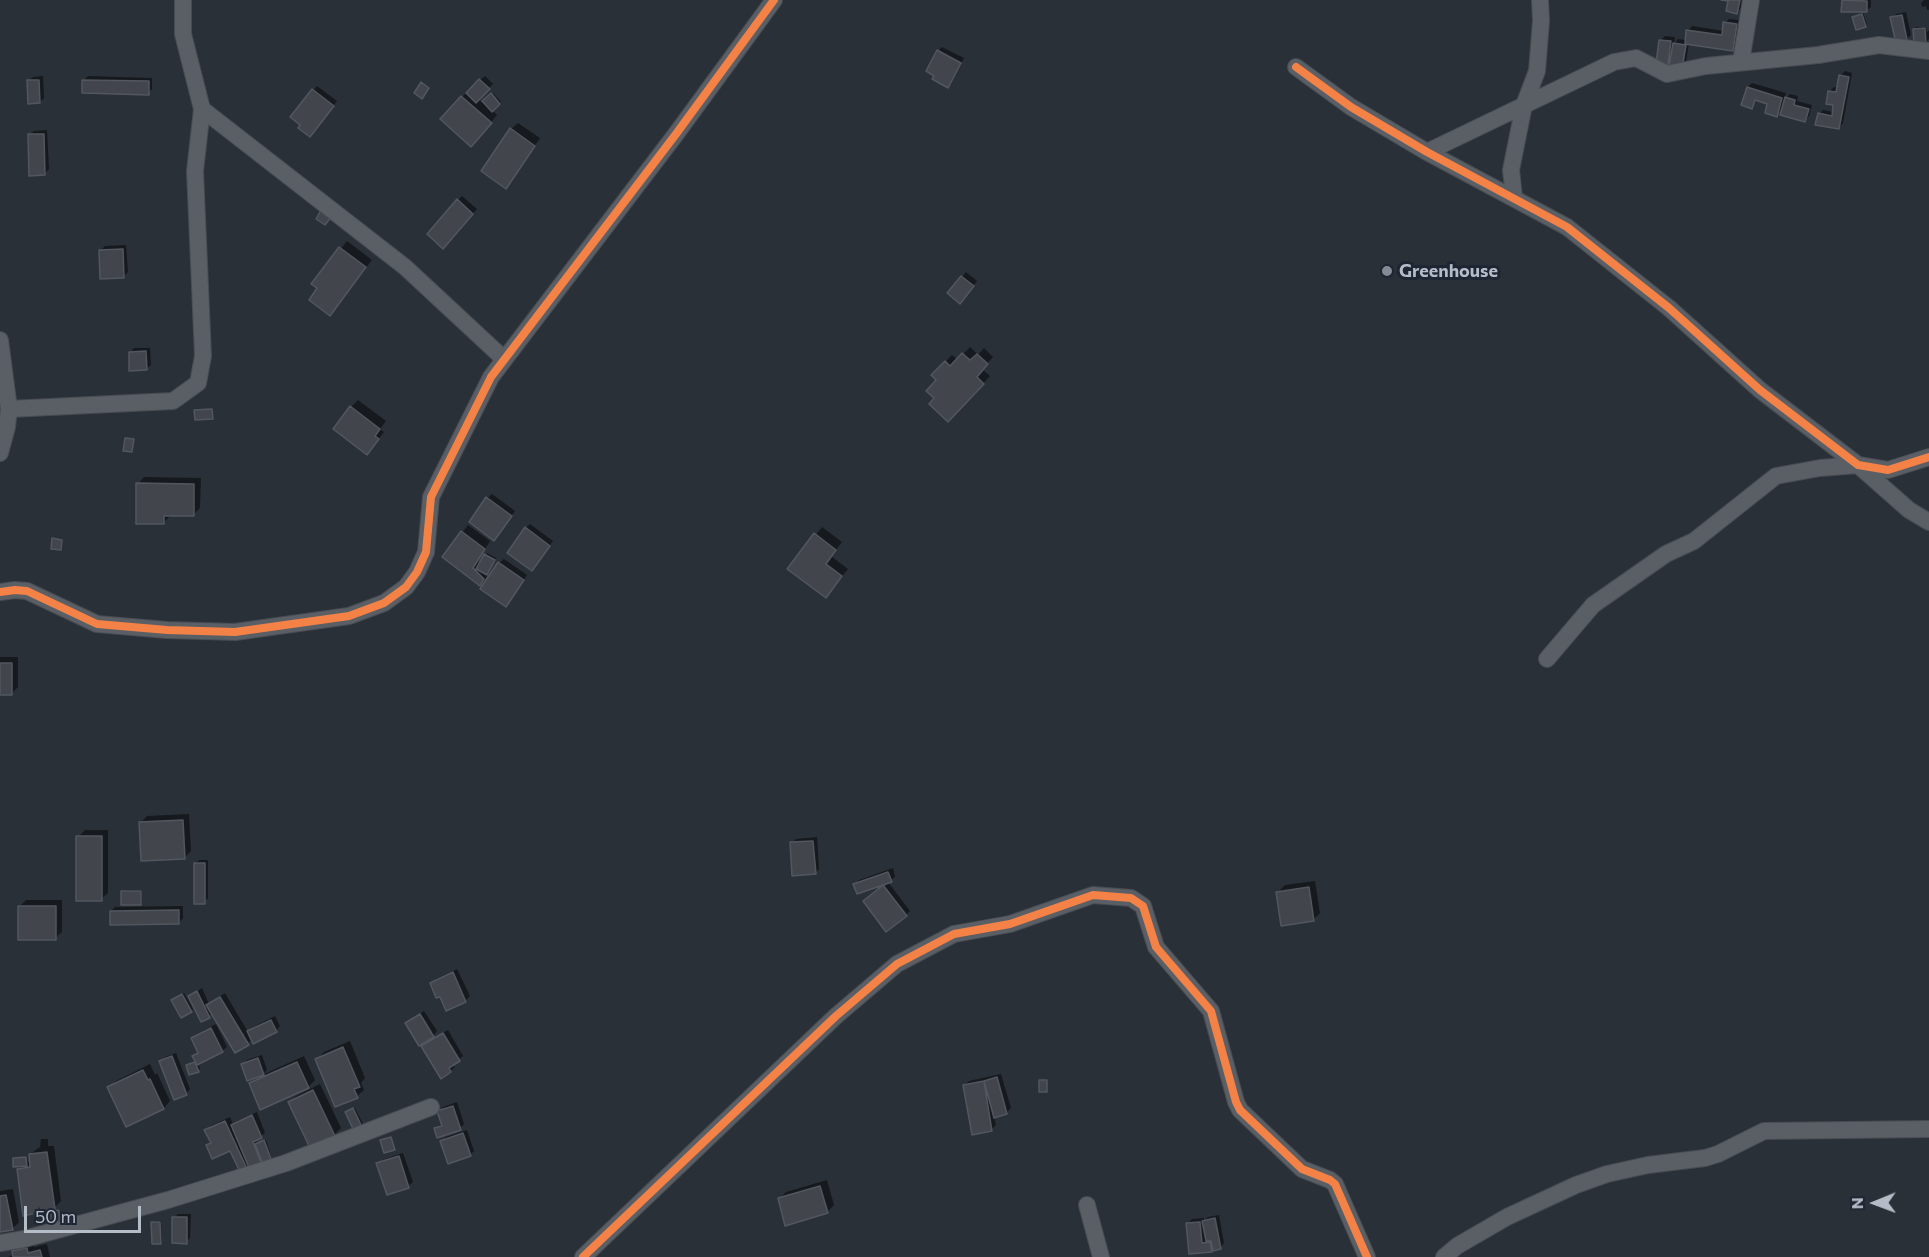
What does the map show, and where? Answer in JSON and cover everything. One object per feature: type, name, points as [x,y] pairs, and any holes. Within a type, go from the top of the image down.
[{"type":"street","points":[[9,409],[173,401],[198,382],[202,356],[195,171],[202,109],[183,34],[183,0]]},
{"type":"street","points":[[0,592],[27,591],[97,624],[166,630],[235,632],[349,616],[384,603],[406,587],[417,572],[426,552],[431,497],[491,377],[676,134],[774,0]]},
{"type":"street","points":[[1514,197],[1511,170],[1524,105],[1537,71],[1541,21],[1540,0]]},
{"type":"street","points":[[1741,62],[1751,0]]},
{"type":"street","points":[[1426,152],[1614,62],[1636,58],[1667,74],[1741,62],[1818,55],[1879,45],[1929,51]]},
{"type":"street","points":[[1296,67],[1351,107],[1426,152],[1567,227],[1669,309],[1760,390],[1858,465],[1909,510],[1929,522]]},
{"type":"street","points":[[202,109],[405,267],[504,359]]},
{"type":"street","points":[[0,340],[9,409],[0,453]]},
{"type":"street","points":[[1547,659],[1593,605],[1666,554],[1694,542],[1776,476],[1858,465],[1888,470],[1929,457]]},
{"type":"street","points":[[583,1257],[836,1016],[897,964],[954,934],[1010,924],[1093,895],[1131,897],[1143,906],[1156,947],[1211,1011],[1240,1110],[1302,1169],[1335,1184],[1366,1257]]},
{"type":"street","points":[[0,1243],[24,1239],[168,1200],[286,1163],[431,1107]]},
{"type":"street","points":[[1444,1257],[1456,1246],[1508,1216],[1576,1185],[1607,1174],[1648,1165],[1705,1158],[1718,1154],[1756,1133],[1764,1131],[1929,1129]]},
{"type":"street","points":[[1087,1205],[1101,1257]]},
{"type":"building","points":[[1721,0],[1740,0],[1737,14],[1726,11],[1728,1]]},
{"type":"building","points":[[1842,0],[1867,1],[1867,12],[1841,12]]},
{"type":"building","points":[[1862,14],[1866,27],[1856,30],[1852,17]]},
{"type":"building","points":[[1902,15],[1907,40],[1895,39],[1890,17]]},
{"type":"building","points":[[1723,22],[1737,24],[1733,51],[1685,44],[1686,30],[1722,35]]},
{"type":"building","points":[[1925,28],[1926,44],[1914,45],[1913,29]]},
{"type":"building","points":[[1659,40],[1671,41],[1668,65],[1656,63]]},
{"type":"building","points":[[1673,43],[1686,45],[1682,68],[1669,66]]},
{"type":"building","points":[[937,50],[961,63],[948,88],[932,79],[934,76],[926,71]]},
{"type":"building","points":[[1839,75],[1849,77],[1839,129],[1815,125],[1818,113],[1832,116],[1833,105],[1826,104],[1828,91],[1836,92]]},
{"type":"building","points":[[479,79],[490,89],[476,103],[466,93]]},
{"type":"building","points":[[27,80],[39,80],[40,103],[28,104]]},
{"type":"building","points":[[82,80],[149,81],[149,95],[82,93]]},
{"type":"building","points":[[421,82],[429,88],[422,99],[414,93]]},
{"type":"building","points":[[1747,87],[1782,98],[1777,117],[1765,113],[1767,104],[1755,100],[1752,109],[1741,105]]},
{"type":"building","points":[[312,89],[334,106],[310,137],[298,128],[300,125],[290,117]]},
{"type":"building","points":[[491,93],[500,104],[492,112],[482,101]]},
{"type":"building","points":[[461,96],[492,123],[471,147],[440,119]]},
{"type":"building","points":[[1785,97],[1795,100],[1794,105],[1809,109],[1805,122],[1780,115]]},
{"type":"building","points":[[510,128],[535,146],[506,189],[481,171]]},
{"type":"building","points":[[28,134],[44,134],[45,175],[29,176]]},
{"type":"building","points":[[457,199],[473,214],[443,249],[427,234]]},
{"type":"building","points":[[321,210],[331,217],[325,225],[316,219]]},
{"type":"building","points":[[339,247],[366,267],[330,316],[309,300],[317,288],[311,284]]},
{"type":"building","points":[[123,249],[124,278],[100,279],[99,250]]},
{"type":"building","points":[[961,276],[974,286],[960,304],[947,293]]},
{"type":"building","points":[[146,351],[147,370],[129,371],[129,352]]},
{"type":"building","points":[[962,353],[970,360],[977,354],[988,364],[977,377],[984,384],[948,422],[929,404],[934,398],[926,391],[936,380],[931,375],[945,361],[950,366]]},
{"type":"building","points":[[350,406],[380,429],[375,436],[379,439],[367,455],[333,429]]},
{"type":"building","points":[[212,409],[213,419],[195,420],[194,410]]},
{"type":"building","points":[[125,438],[134,439],[132,452],[123,451]]},
{"type":"building","points":[[136,483],[194,484],[194,516],[164,516],[164,524],[136,524]]},
{"type":"building","points":[[486,497],[512,516],[494,541],[469,522]]},
{"type":"building","points":[[525,527],[550,546],[532,571],[507,553]]},
{"type":"building","points":[[461,531],[485,549],[473,568],[484,579],[480,586],[442,557]]},
{"type":"building","points":[[814,533],[836,550],[826,564],[842,576],[826,598],[787,569]]},
{"type":"building","points":[[52,538],[62,540],[61,550],[51,549]]},
{"type":"building","points":[[484,554],[495,560],[487,575],[476,569]]},
{"type":"building","points":[[498,562],[524,580],[506,607],[480,589]]},
{"type":"building","points":[[0,663],[12,663],[12,695],[0,695]]},
{"type":"building","points":[[183,820],[185,859],[141,861],[139,822]]},
{"type":"building","points":[[76,836],[102,836],[102,901],[76,901]]},
{"type":"building","points":[[813,841],[816,874],[792,876],[790,842]]},
{"type":"building","points":[[194,863],[205,863],[205,904],[194,904]]},
{"type":"building","points":[[888,872],[892,882],[857,894],[853,884]]},
{"type":"building","points":[[883,885],[907,916],[886,932],[863,901]]},
{"type":"building","points":[[1309,887],[1314,921],[1281,926],[1276,892]]},
{"type":"building","points":[[121,891],[141,891],[141,905],[121,905]]},
{"type":"building","points":[[18,906],[56,906],[56,940],[18,940]]},
{"type":"building","points":[[179,910],[179,924],[110,925],[110,911]]},
{"type":"building","points":[[453,972],[466,1002],[446,1011],[440,997],[436,998],[430,983]]},
{"type":"building","points":[[197,991],[210,1018],[201,1022],[188,996]]},
{"type":"building","points":[[182,994],[192,1012],[181,1018],[171,1000]]},
{"type":"building","points":[[220,997],[249,1045],[235,1053],[206,1005]]},
{"type":"building","points":[[420,1014],[434,1037],[419,1046],[405,1023]]},
{"type":"building","points":[[271,1020],[277,1032],[253,1044],[247,1031]]},
{"type":"building","points":[[211,1028],[223,1052],[197,1065],[192,1056],[198,1053],[191,1038]]},
{"type":"building","points":[[443,1033],[460,1061],[449,1068],[451,1072],[441,1079],[421,1046]]},
{"type":"building","points":[[343,1047],[360,1087],[354,1089],[358,1098],[335,1107],[315,1059]]},
{"type":"building","points":[[172,1056],[187,1095],[174,1100],[159,1061]]},
{"type":"building","points":[[258,1058],[264,1075],[247,1081],[241,1064]]},
{"type":"building","points":[[195,1062],[199,1072],[189,1075],[186,1065]]},
{"type":"building","points":[[297,1062],[309,1088],[260,1110],[249,1083]]},
{"type":"building","points":[[143,1070],[148,1080],[150,1079],[164,1109],[126,1127],[107,1087]]},
{"type":"building","points":[[997,1077],[1007,1114],[994,1118],[984,1081]]},
{"type":"building","points":[[1039,1080],[1047,1080],[1047,1092],[1039,1092]]},
{"type":"building","points":[[984,1081],[992,1131],[972,1135],[963,1085]]},
{"type":"building","points":[[313,1090],[335,1136],[310,1148],[288,1102]]},
{"type":"building","points":[[453,1106],[461,1130],[437,1138],[434,1128],[442,1126],[437,1111]]},
{"type":"building","points":[[353,1108],[363,1129],[355,1133],[345,1112]]},
{"type":"building","points":[[252,1115],[262,1138],[253,1142],[262,1165],[250,1170],[231,1125]]},
{"type":"building","points":[[225,1121],[248,1171],[241,1174],[230,1151],[212,1159],[206,1145],[211,1143],[204,1130]]},
{"type":"building","points":[[463,1133],[471,1156],[448,1164],[440,1141]]},
{"type":"building","points":[[391,1137],[395,1150],[384,1153],[380,1140]]},
{"type":"building","points":[[264,1140],[271,1159],[262,1162],[255,1144]]},
{"type":"building","points":[[47,1152],[55,1209],[23,1216],[17,1169],[30,1167],[29,1154]]},
{"type":"building","points":[[399,1156],[409,1188],[387,1195],[376,1163]]},
{"type":"building","points":[[26,1157],[27,1166],[13,1167],[13,1158]]},
{"type":"building","points":[[820,1186],[828,1213],[785,1226],[778,1198]]},
{"type":"building","points":[[6,1195],[13,1230],[0,1232],[0,1196]]},
{"type":"building","points":[[59,1210],[60,1221],[48,1222],[47,1211]]},
{"type":"building","points":[[172,1217],[187,1217],[187,1244],[172,1243]]},
{"type":"building","points":[[1215,1218],[1221,1249],[1213,1251],[1211,1241],[1206,1241],[1202,1221]]},
{"type":"building","points":[[151,1222],[160,1222],[161,1244],[152,1244]]},
{"type":"building","points":[[1200,1222],[1202,1243],[1210,1242],[1212,1252],[1189,1254],[1186,1223]]},
{"type":"building","points":[[27,1248],[28,1253],[40,1250],[42,1257],[13,1257],[12,1251]]},
{"type":"cycle path","points":[[0,592],[27,591],[97,624],[167,630],[235,632],[349,616],[384,603],[406,587],[417,572],[426,552],[431,497],[491,377],[676,134],[774,0]]},
{"type":"cycle path","points":[[1296,67],[1351,107],[1427,152],[1567,227],[1669,308],[1760,390],[1858,465],[1888,470],[1929,457]]},
{"type":"cycle path","points":[[583,1257],[836,1016],[897,964],[954,934],[1010,924],[1093,895],[1131,898],[1143,906],[1156,947],[1211,1011],[1240,1110],[1302,1169],[1335,1184],[1367,1257]]},
{"type":"place","name":"Greenhouse","points":[[1387,271]]}]
